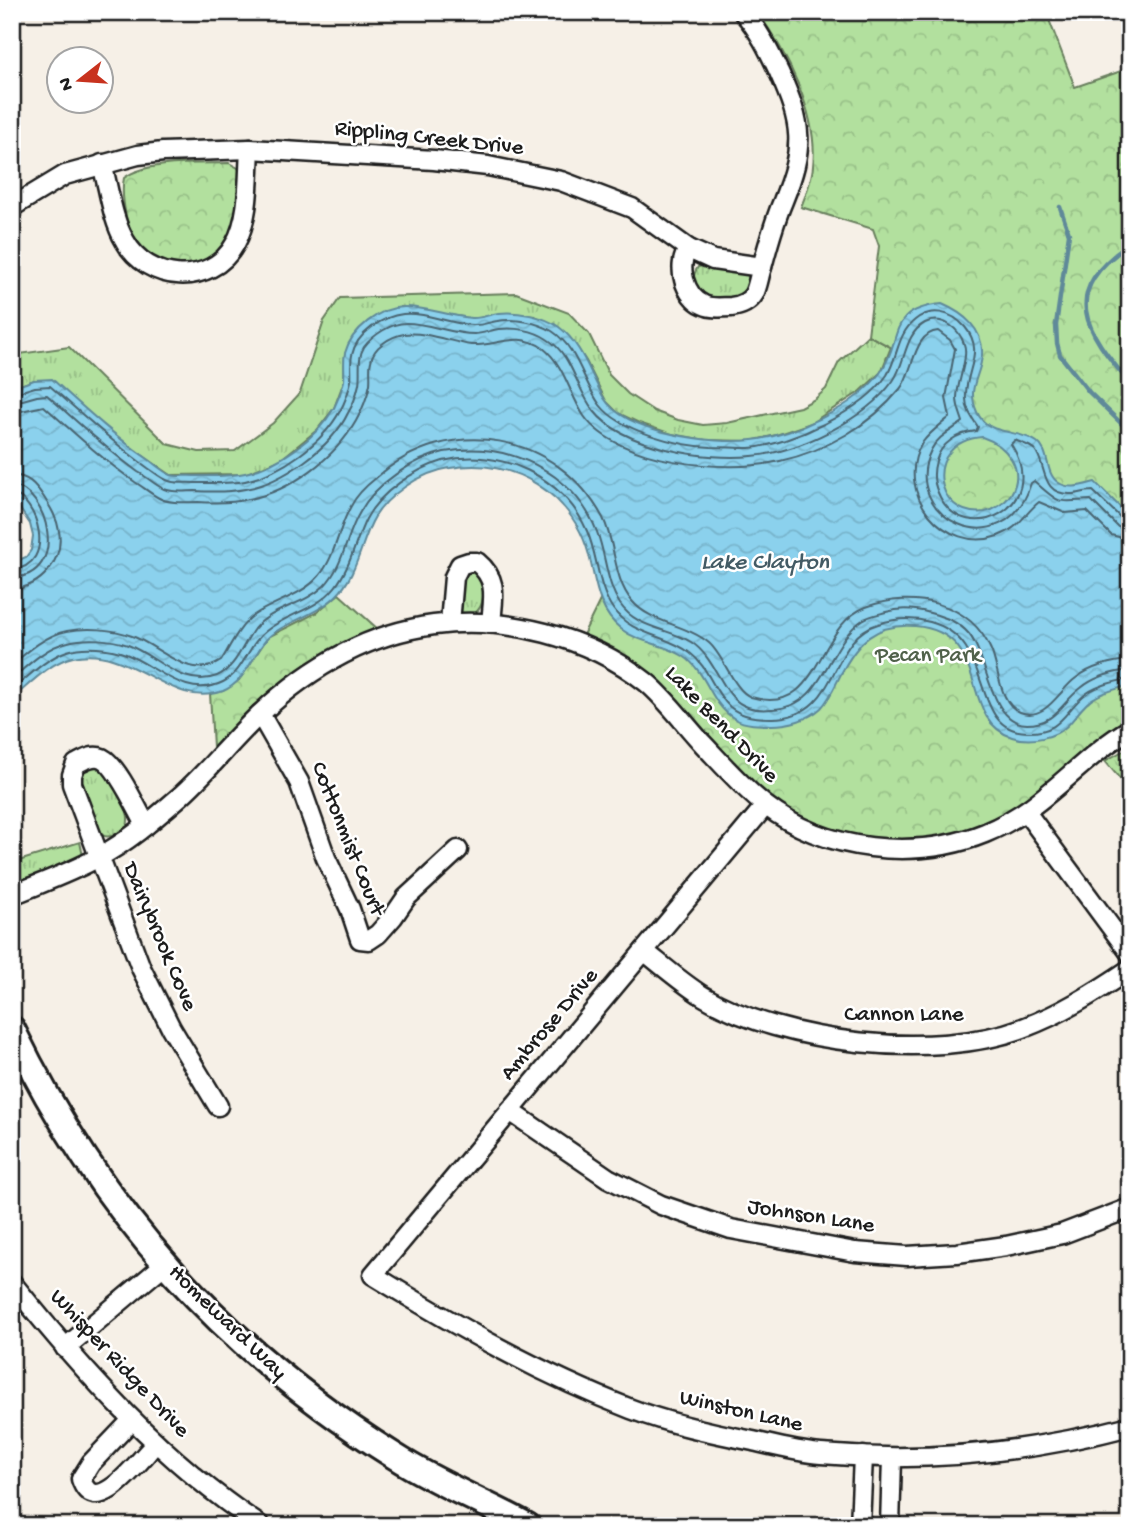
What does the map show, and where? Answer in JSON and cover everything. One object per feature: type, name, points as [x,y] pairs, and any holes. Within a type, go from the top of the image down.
[{"type":"street","points":[[689,249],[685,253],[682,268],[691,295],[702,305],[716,308],[737,306],[748,301],[754,293],[797,163],[799,129],[789,94],[768,49],[743,12]]},
{"type":"street","points":[[102,164],[117,223],[124,241],[136,258],[153,270],[172,275],[190,275],[221,261],[234,247],[242,228],[250,149]]},
{"type":"street","name":"Rippling Creek Drive","points":[[12,207],[65,175],[102,164],[163,152],[250,149],[434,160],[525,172],[561,181],[632,208],[689,249],[713,260],[762,267]]},
{"type":"street","points":[[450,623],[454,577],[460,565],[469,562],[477,562],[490,576],[494,591],[491,623]]},
{"type":"street","name":"Lake Bend Drive","points":[[12,895],[100,857],[146,825],[179,797],[260,714],[324,664],[359,645],[397,632],[450,623],[518,625],[582,646],[616,663],[647,683],[704,746],[765,806],[798,825],[852,844],[905,849],[950,844],[983,834],[1026,813],[1106,745],[1130,729]]},
{"type":"street","name":"Cottonmist Court","points":[[260,714],[299,782],[326,858],[350,909],[360,939],[369,940],[379,934],[406,898],[458,850]]},
{"type":"street","points":[[100,857],[72,784],[76,764],[95,757],[103,758],[113,767],[146,825]]},
{"type":"street","name":"Ambrose Drive","points":[[373,1275],[765,806]]},
{"type":"street","points":[[1026,813],[1130,953]]},
{"type":"street","name":"Dairybrook Cove","points":[[100,857],[141,968],[171,1028],[218,1106]]},
{"type":"street","name":"Cannon Lane","points":[[644,951],[702,995],[742,1016],[820,1037],[863,1043],[967,1041],[1021,1028],[1097,991],[1130,969]]},
{"type":"street","name":"Homeward Way","points":[[12,1029],[33,1072],[75,1143],[125,1216],[200,1303],[281,1377],[345,1424],[440,1482],[528,1526]]},
{"type":"street","name":"Johnson Lane","points":[[510,1111],[608,1178],[660,1205],[731,1229],[841,1250],[907,1256],[1006,1246],[1062,1234],[1130,1208]]},
{"type":"street","points":[[65,1348],[165,1264]]},
{"type":"street","name":"Winston Lane","points":[[373,1275],[516,1358],[633,1409],[704,1432],[818,1454],[892,1458],[985,1455],[1052,1446],[1130,1426]]},
{"type":"street","name":"Whisper Ridge Drive","points":[[12,1283],[65,1348],[132,1420],[202,1483],[261,1526]]},
{"type":"street","points":[[132,1420],[91,1464],[82,1479],[89,1493],[97,1496],[109,1492],[156,1443]]},
{"type":"street","points":[[860,1526],[863,1456]]},
{"type":"street","points":[[890,1526],[892,1458]]},
{"type":"green space","name":"Pecan Park","points":[[757,12],[1046,12],[1075,87],[1130,68],[1130,725],[996,825],[917,844],[859,842],[813,826],[771,800],[689,715],[582,637],[614,572],[920,363],[868,335],[879,246],[873,229],[801,207],[812,171],[814,147],[811,126],[806,105],[789,64]]},
{"type":"green space","points":[[229,163],[238,168],[243,176],[233,242],[216,262],[169,271],[141,252],[132,237],[126,217],[124,178],[146,168],[160,166]]},
{"type":"green space","points":[[698,267],[748,272],[749,287],[738,296],[727,299],[701,294],[694,278]]},
{"type":"green space","points":[[516,293],[569,313],[589,334],[609,375],[628,394],[654,411],[703,425],[727,423],[800,407],[826,389],[839,362],[868,335],[891,347],[881,372],[861,391],[811,423],[750,441],[706,440],[672,434],[618,413],[606,401],[574,343],[558,327],[535,316],[501,313],[475,319],[401,307],[345,354],[344,381],[334,408],[317,430],[280,460],[244,474],[171,475],[34,380],[12,388],[12,355],[69,347],[167,444],[199,452],[235,451],[273,423],[300,393],[324,321],[340,298]]},
{"type":"green space","points":[[472,570],[481,582],[483,595],[480,607],[470,616],[460,613],[456,607],[462,574]]},
{"type":"green space","points":[[339,594],[380,631],[332,649],[291,676],[213,747],[210,693],[223,691],[239,680],[268,637],[316,613]]},
{"type":"green space","points":[[1130,747],[1130,791],[1105,761]]},
{"type":"green space","points":[[96,765],[114,784],[127,811],[127,826],[111,836],[101,834],[97,830],[79,783],[79,775],[85,766]]},
{"type":"green space","points":[[80,842],[83,856],[81,859],[12,888],[12,863]]},
{"type":"water","name":"Lake Clayton","points":[[942,304],[957,312],[971,323],[980,337],[982,355],[973,396],[982,420],[996,429],[1037,442],[1044,451],[1054,479],[1072,487],[1095,482],[1130,517],[1126,533],[1130,548],[1130,685],[1090,701],[1068,725],[1056,733],[1042,738],[1019,739],[995,727],[985,713],[965,659],[955,644],[939,632],[915,626],[889,628],[869,637],[853,653],[824,705],[810,716],[778,725],[739,721],[720,706],[698,671],[683,656],[628,634],[613,621],[602,604],[581,533],[554,497],[517,474],[496,468],[473,466],[427,474],[386,503],[372,522],[353,571],[343,588],[319,609],[272,634],[243,675],[231,687],[204,695],[186,692],[114,660],[94,656],[73,657],[41,674],[12,699],[12,563],[26,557],[31,550],[33,536],[30,524],[12,497],[12,388],[34,380],[52,379],[110,431],[171,475],[239,474],[258,469],[283,457],[318,430],[334,408],[340,394],[348,344],[360,328],[376,315],[404,307],[471,318],[514,313],[546,320],[567,334],[580,351],[604,398],[615,410],[631,420],[650,428],[694,438],[752,440],[804,426],[855,398],[880,373],[903,320],[924,307]],"holes":[[[982,437],[991,441],[1011,459],[1015,467],[1015,484],[1009,497],[996,508],[985,512],[967,511],[954,504],[945,493],[943,465],[950,452],[963,442]]]},
{"type":"waterway","points":[[1060,207],[1069,234],[1056,325],[1060,355],[1089,392],[1130,432]]},
{"type":"waterway","points":[[1130,244],[1108,261],[1094,278],[1087,295],[1086,311],[1091,328],[1101,346],[1130,383]]}]
